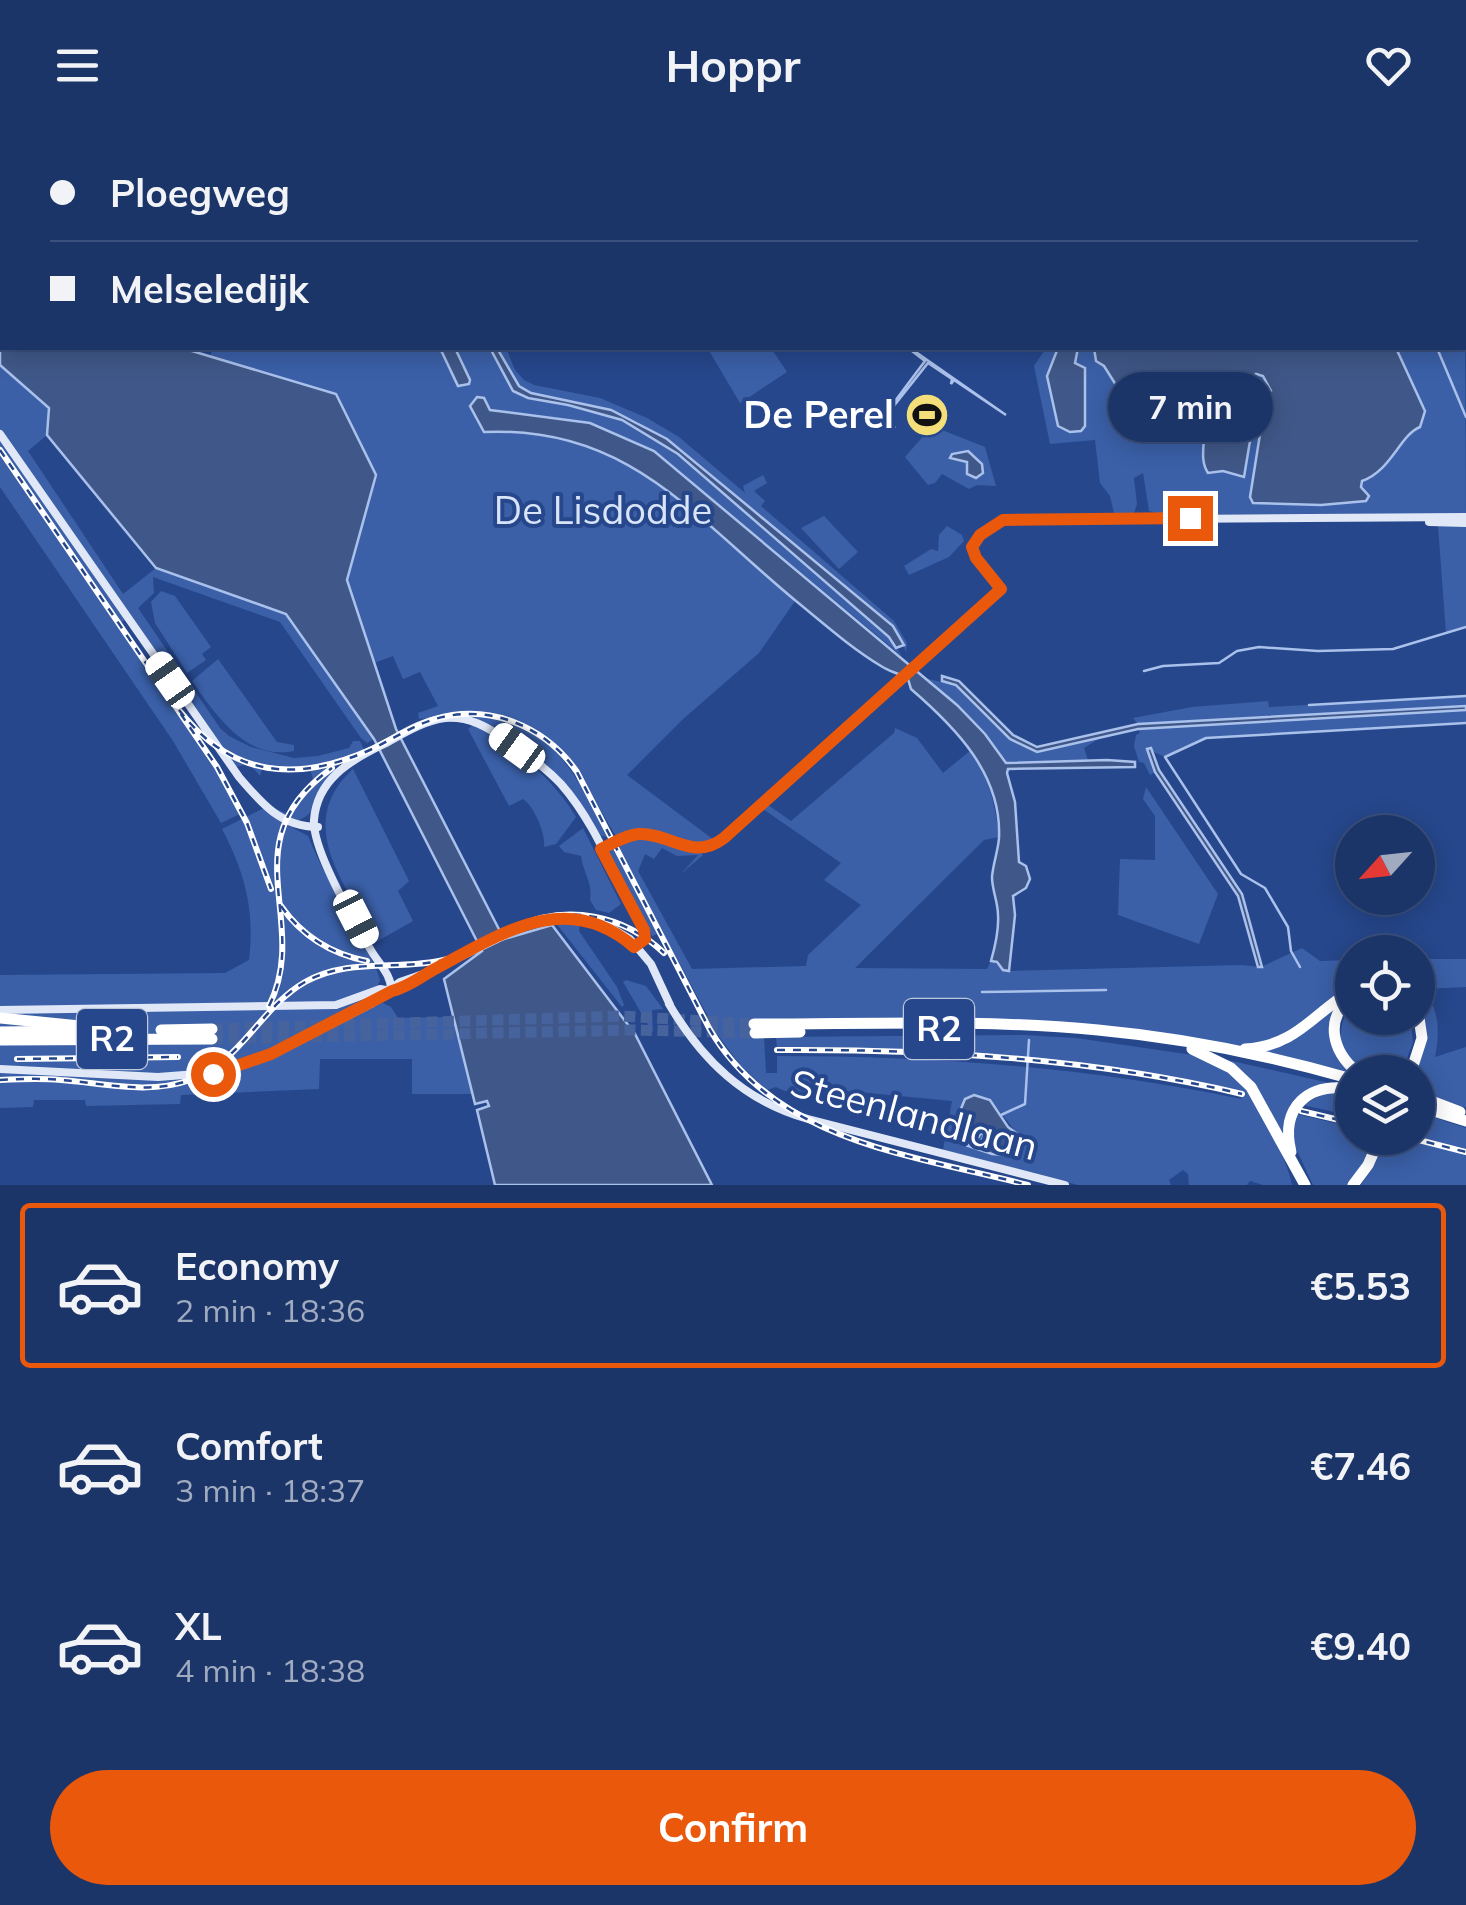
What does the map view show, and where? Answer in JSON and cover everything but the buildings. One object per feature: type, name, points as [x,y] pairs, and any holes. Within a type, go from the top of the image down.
[{"type":"highway","points":[[1222,1048],[1261,1048],[1280,1043],[1335,1005]]},
{"type":"highway","points":[[0,1018],[130,1031]]},
{"type":"highway","name":"R2","points":[[1335,1080],[1222,1048],[1098,1030],[1026,1025],[754,1028],[977,1029],[1076,1034],[1192,1049],[1335,1081]]},
{"type":"highway","points":[[1335,1030],[1341,1055]]},
{"type":"highway","name":"R2","points":[[0,1032],[212,1034],[0,1040]]},
{"type":"highway","points":[[1192,1049],[1220,1061],[1243,1078],[1258,1097],[1307,1185]]},
{"type":"highway","points":[[1296,1185],[1288,1125],[1298,1104],[1322,1090],[1335,1088]]},
{"type":"highway","points":[[1435,1106],[1464,1116]]},
{"type":"highway","points":[[1356,1185],[1375,1155]]},
{"type":"main road","points":[[0,434],[222,756],[276,815],[299,825],[316,826]]},
{"type":"main road","points":[[601,849],[642,834],[689,848],[717,844],[1001,589],[973,554],[973,544],[1007,519],[1463,520]]},
{"type":"main road","points":[[0,1069],[158,1078],[223,1072],[271,1054],[502,936],[546,919],[573,917],[595,922],[614,928],[634,945],[642,931],[582,812],[562,786],[536,762],[487,727],[470,720],[444,718],[400,736],[336,775],[324,787],[315,811],[321,854]]},
{"type":"main road","points":[[332,874],[316,826],[322,800],[336,775]]},
{"type":"main road","points":[[299,825],[315,811]]},
{"type":"main road","points":[[299,825],[321,854],[374,955],[384,983],[392,991]]},
{"type":"main road","name":"Steenlandlaan","points":[[634,945],[690,1038],[711,1063],[740,1087],[775,1107],[819,1122],[1066,1185]]},
{"type":"main road","points":[[0,1010],[336,1005],[380,989],[392,991]]},
{"type":"green space","name":"De Lisdodde","points":[[212,350],[441,350],[444,359],[470,380],[456,350],[491,350],[513,391],[622,420],[678,454],[889,637],[902,656],[654,451],[490,410],[484,398],[484,432],[533,434],[577,444],[618,461],[691,509],[795,601],[759,653],[682,720],[627,775],[714,840],[690,844],[643,833],[617,838],[574,766],[556,744],[532,727],[484,713],[419,719],[418,713],[438,706],[420,672],[403,679],[393,656],[374,663],[347,580],[376,475],[210,356]]},
{"type":"green space","points":[[498,350],[507,350],[515,370],[534,385],[600,398],[647,418],[679,437],[745,493],[743,486],[763,475],[767,483],[754,491],[765,501],[761,506],[894,621],[907,643],[906,652],[896,629],[694,460],[636,421],[611,410],[531,393],[519,386]]},
{"type":"green space","points":[[709,350],[772,350],[787,372],[740,403]]},
{"type":"green space","points":[[1045,350],[1465,350],[1466,514],[1162,514],[1149,511],[1143,473],[1134,478],[1134,513],[1114,513],[1110,496],[1100,483],[1095,440],[1050,444],[1034,366]]},
{"type":"green space","points":[[0,365],[51,410],[47,435],[28,451],[123,594],[156,568],[286,613],[374,739],[367,743],[361,738],[280,622],[153,577],[154,593],[138,608],[220,728],[251,747],[294,758],[349,748],[353,741],[360,741],[364,750],[327,764],[290,768],[253,762],[218,746],[129,617],[118,625],[215,767],[240,814],[221,823],[173,741],[0,487]]},
{"type":"green space","points":[[937,428],[985,447],[996,486],[977,485],[969,489],[942,474],[928,485],[905,457],[926,433]]},
{"type":"green space","points":[[824,516],[858,552],[839,569],[801,528]]},
{"type":"green space","points":[[947,526],[962,535],[964,541],[949,557],[909,575],[904,566],[931,549],[938,551],[939,535]]},
{"type":"green space","points":[[1438,526],[1466,526],[1466,627],[1446,633]]},
{"type":"green space","points":[[161,591],[175,596],[211,647],[202,654],[206,660],[187,673],[155,623],[151,602]]},
{"type":"green space","points":[[218,659],[277,742],[294,745],[294,751],[261,749],[247,742],[211,707],[192,681]]},
{"type":"green space","points":[[923,678],[956,685],[1010,739],[1036,752],[1100,738],[1084,748],[1088,760],[1006,764],[969,716]]},
{"type":"green space","points":[[1466,696],[1466,706],[1138,724],[1133,718],[1192,707],[1268,701],[1269,707]]},
{"type":"green space","points":[[1466,710],[1466,723],[1207,738],[1165,757],[1147,749],[1155,772],[1150,775],[1144,763],[1139,762],[1134,746],[1138,729]]},
{"type":"green space","points":[[457,716],[487,716],[513,722],[535,733],[570,769],[610,838],[599,835],[537,759]]},
{"type":"green space","points":[[473,725],[516,752],[568,804],[576,817],[556,844],[544,847],[538,821],[523,799],[509,806],[468,729]]},
{"type":"green space","points":[[895,728],[917,738],[943,773],[971,750],[990,792],[999,837],[984,840],[855,968],[987,969],[991,961],[1009,971],[1261,967],[1302,948],[1320,961],[1335,961],[1335,1000],[1291,1035],[1240,1047],[1099,1026],[755,1021],[764,1037],[766,1073],[777,1073],[777,1056],[952,1061],[1068,1071],[1241,1099],[1242,1091],[1069,1062],[952,1052],[777,1047],[776,1037],[1024,1035],[1076,1038],[1193,1055],[1225,1068],[1247,1088],[1278,1147],[1292,1185],[1250,1181],[1247,1185],[1189,1185],[1188,1174],[1183,1170],[1169,1180],[1171,1185],[1078,1185],[943,1150],[952,1101],[837,1090],[806,1095],[776,1087],[767,1090],[741,1066],[719,1037],[616,845],[648,839],[703,855],[681,874],[698,855],[677,856],[662,848],[654,859],[645,854],[638,871],[692,969],[806,966],[808,955],[861,905],[824,880],[841,863],[763,809],[768,805],[791,821],[894,733]],"holes":[[[975,1095],[990,1100],[1022,1141],[1012,1157],[968,1146],[972,1142],[987,1148],[993,1144],[983,1144],[982,1132],[976,1140],[964,1141],[962,1136],[969,1130],[964,1133],[960,1121],[964,1100]]]},
{"type":"green space","points":[[223,752],[248,765],[269,769],[262,769],[260,776],[250,766],[236,767]]},
{"type":"green space","points":[[355,757],[313,810],[297,821],[289,819],[294,810],[288,818],[276,812],[257,793],[272,807],[288,814],[313,780],[311,772],[290,771],[331,766],[305,791],[295,807],[320,779]]},
{"type":"green space","points":[[353,769],[409,881],[398,891],[413,921],[376,942],[340,876],[326,833],[327,811],[336,790]]},
{"type":"green space","points":[[1146,787],[1218,894],[1199,944],[1118,915],[1120,859],[1155,860],[1155,816],[1143,799]]},
{"type":"green space","points":[[264,808],[308,836],[376,968],[380,980],[376,989],[381,1002],[391,1007],[398,1018],[453,1017],[473,1094],[412,1094],[412,1059],[320,1059],[319,1089],[181,1095],[180,1104],[86,1106],[85,1100],[34,1100],[33,1107],[0,1108],[0,975],[225,973],[249,960],[251,925],[246,892],[222,829]]},
{"type":"green space","points":[[583,828],[621,904],[609,913],[596,910],[590,900],[581,856],[564,852],[559,846]]},
{"type":"green space","points":[[614,845],[658,934],[652,936],[608,851]]},
{"type":"green space","points":[[555,922],[580,923],[579,931],[617,987],[622,1007]]},
{"type":"green space","points":[[1435,959],[1466,959],[1466,987],[1435,988]]},
{"type":"green space","points":[[623,982],[646,986],[663,1009],[652,1010],[653,1033]]},
{"type":"green space","points":[[1335,1005],[1332,1039],[1337,1055],[1335,1070],[1260,1052],[1286,1045]]},
{"type":"green space","points":[[1435,1015],[1438,1038],[1435,1057],[1416,1055],[1419,1035],[1435,1035]]},
{"type":"green space","points":[[1341,1035],[1412,1035],[1413,1042],[1408,1055],[1346,1055]]},
{"type":"green space","points":[[1466,1047],[1466,1108],[1435,1096],[1435,1057]]},
{"type":"green space","points":[[1223,1059],[1334,1084],[1299,1098],[1286,1146],[1256,1090]]},
{"type":"green space","points":[[1325,1093],[1335,1093],[1335,1112],[1303,1105]]},
{"type":"green space","points":[[1296,1114],[1335,1123],[1335,1155],[1368,1155],[1349,1185],[1313,1185],[1293,1142]]},
{"type":"green space","points":[[1435,1118],[1466,1128],[1466,1185],[1361,1185],[1379,1155],[1435,1155]]},
{"type":"shaded area","points":[[0,350],[189,350],[336,394],[376,475],[347,580],[396,729],[504,939],[552,925],[635,1034],[712,1185],[495,1185],[477,1110],[489,1106],[487,1101],[475,1104],[444,979],[482,951],[374,739],[286,614],[156,568],[47,435],[49,408],[0,365]]},
{"type":"shaded area","points":[[441,350],[456,350],[470,380],[469,384],[458,386]]},
{"type":"shaded area","points":[[491,350],[498,350],[519,386],[531,393],[611,410],[667,439],[893,626],[904,645],[896,648],[889,637],[678,454],[622,420],[513,391]]},
{"type":"shaded area","points":[[911,350],[1006,415],[954,380],[951,384],[952,379],[928,363],[885,417],[895,428],[883,417],[925,361]]},
{"type":"shaded area","points":[[1057,350],[1078,350],[1075,363],[1085,368],[1085,426],[1081,431],[1070,432],[1058,426],[1047,376]]},
{"type":"shaded area","points":[[1094,350],[1397,350],[1425,411],[1420,427],[1380,469],[1362,481],[1361,487],[1369,496],[1366,501],[1321,505],[1253,503],[1250,497],[1261,428],[1271,391],[1263,376],[1256,374],[1246,382],[1245,413],[1251,435],[1244,477],[1223,471],[1208,473],[1203,423],[1190,418],[1188,398],[1179,396],[1173,401],[1174,412],[1128,404],[1104,366],[1096,361]]},
{"type":"shaded area","points":[[477,397],[484,398],[490,410],[590,423],[654,451],[957,705],[1006,763],[1135,762],[1135,767],[1008,769],[1015,802],[1019,862],[1026,866],[1030,879],[1026,888],[1013,896],[1015,915],[1009,971],[991,961],[998,927],[992,877],[999,838],[993,793],[973,754],[944,719],[911,689],[908,679],[848,643],[656,483],[579,444],[535,434],[484,432],[470,406]]},
{"type":"shaded area","points":[[968,451],[982,464],[983,473],[976,478],[967,474],[967,462],[950,458],[952,454]]},
{"type":"shaded area","points":[[942,676],[959,681],[1013,735],[1037,747],[1138,724],[1466,706],[1466,710],[1138,729],[1037,752],[1010,739],[956,685],[942,681]]},
{"type":"shaded area","points":[[1151,748],[1159,770],[1242,894],[1262,967],[1258,967],[1238,896],[1155,772],[1147,749]]},
{"type":"shaded area","points":[[974,1095],[990,1100],[1008,1127],[1021,1137],[1019,1156],[992,1154],[968,1146],[972,1142],[987,1148],[993,1144],[980,1143],[982,1132],[975,1142],[962,1141],[964,1134],[958,1116],[965,1099]]},
{"type":"waterway","points":[[1438,350],[1466,417]]},
{"type":"waterway","points":[[1144,671],[1219,663],[1237,651],[1259,647],[1318,651],[1393,649],[1466,627]]},
{"type":"waterway","points":[[1309,705],[1466,696]]},
{"type":"waterway","points":[[1300,967],[1291,951],[1288,927],[1265,888],[1241,874],[1165,757],[1206,738],[1466,723]]},
{"type":"waterway","points":[[982,992],[1106,990]]},
{"type":"waterway","points":[[1001,1115],[1025,1104],[1029,1040]]},
{"type":"tunnel","points":[[212,1029],[622,1016],[754,1024]]},
{"type":"tunnel","points":[[212,1039],[633,1030],[755,1033]]},
{"type":"railway","points":[[0,450],[217,767],[247,823],[271,889]]},
{"type":"railway","points":[[179,710],[221,750],[267,768],[292,770],[344,760],[427,722],[455,715],[495,717],[532,731],[549,742],[577,772],[709,1028],[737,1066],[770,1096],[808,1120],[850,1138],[1028,1185]]},
{"type":"railway","points":[[269,1006],[280,974],[278,853],[284,824],[301,796],[332,768]]},
{"type":"railway","points":[[281,906],[318,942],[367,961]]},
{"type":"railway","points":[[0,1080],[53,1079],[142,1087],[190,1080],[223,1061],[275,1006],[305,982],[354,967],[449,959],[516,927],[555,916],[575,915],[613,922],[664,953]]},
{"type":"railway","points":[[777,1050],[1011,1058],[1127,1072],[1242,1094]]},
{"type":"railway","points":[[17,1059],[178,1057]]},
{"type":"railway","points":[[1301,1111],[1335,1119]]},
{"type":"railway","points":[[1435,1144],[1466,1152]]},
{"type":"place","name":"De Perel","points":[[927,415]]},
{"type":"route","points":[[213,1074],[271,1054],[538,920],[587,920],[613,931],[634,947],[640,944],[645,939],[644,930],[601,849],[642,834],[689,848],[717,844],[1001,589],[973,554],[973,544],[980,535],[1007,519],[1190,518]]}]
